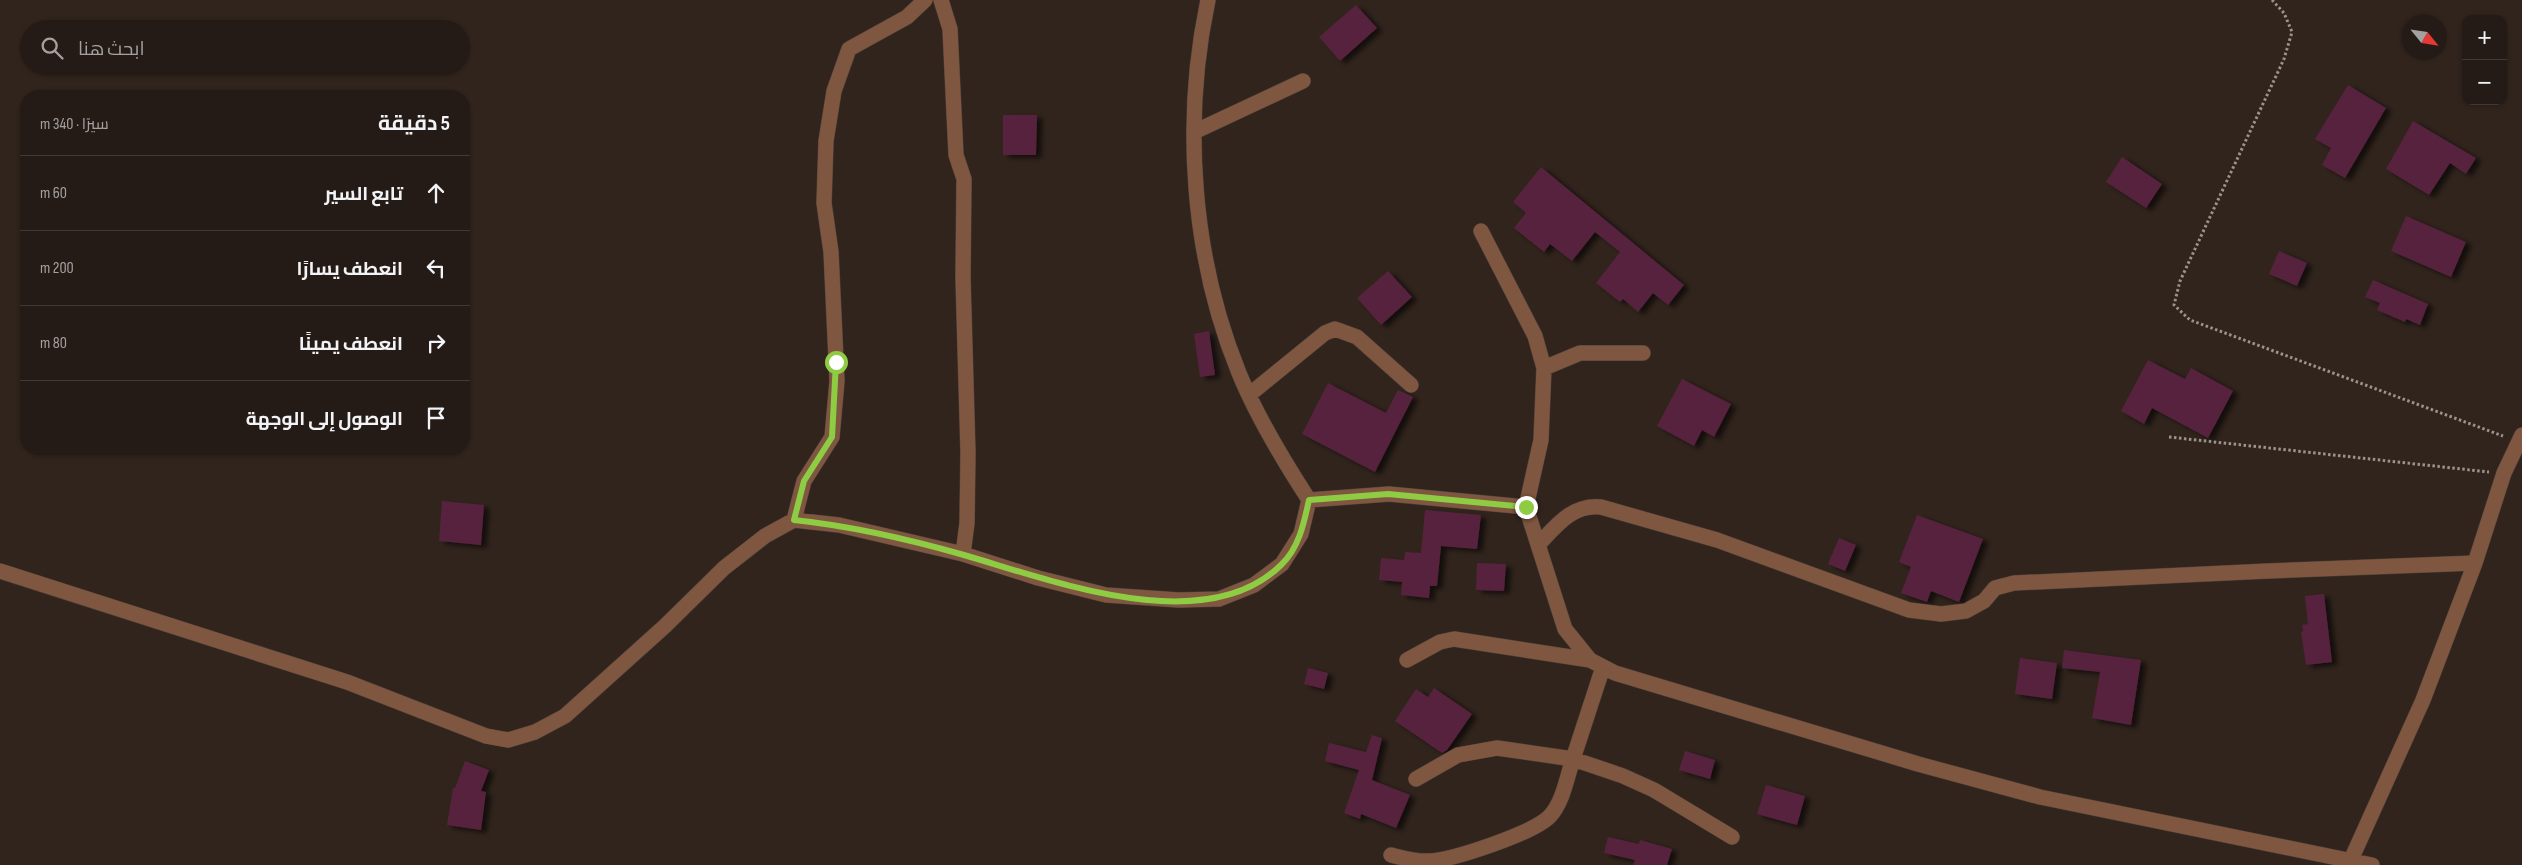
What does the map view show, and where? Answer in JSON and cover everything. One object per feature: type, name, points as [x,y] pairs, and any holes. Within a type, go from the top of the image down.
[{"type":"street","points":[[794,520],[804,481],[832,437],[836,381],[835,314],[831,252],[824,203],[826,141],[834,91],[849,49],[907,16],[925,0]]},
{"type":"street","points":[[941,0],[950,29],[956,155],[964,180],[963,278],[968,453],[967,523],[963,554]]},
{"type":"street","points":[[0,571],[347,682],[486,736],[508,740],[535,732],[565,716],[666,626],[724,568],[765,536],[794,520],[839,525],[963,554],[1038,578],[1106,595],[1179,600],[1219,599],[1254,585],[1282,564],[1301,534],[1309,500],[1289,469],[1240,375],[1221,324],[1204,249],[1195,166],[1194,96],[1208,0]]},
{"type":"street","points":[[1194,132],[1303,81]]},
{"type":"street","points":[[1481,231],[1535,336],[1544,368],[1541,440],[1526,507],[1565,630],[1597,663]]},
{"type":"street","points":[[1250,394],[1325,333],[1336,329],[1357,337],[1412,385]]},
{"type":"street","points":[[1544,368],[1580,353],[1642,353]]},
{"type":"street","points":[[2350,862],[2422,700],[2475,563],[2504,474],[2520,439]]},
{"type":"street","points":[[1309,500],[1388,494],[1526,507]]},
{"type":"street","points":[[1538,545],[1572,512],[1590,506],[1601,506],[1717,540],[1909,610],[1940,614],[1966,611],[1984,601],[1995,588],[2014,584],[2475,563]]},
{"type":"street","points":[[1407,660],[1440,642],[1454,639],[1597,663],[1634,679],[1909,761],[2040,797],[2372,865]]},
{"type":"street","points":[[1391,855],[1420,861],[1440,860],[1539,825],[1557,806],[1573,759],[1597,663]]},
{"type":"street","points":[[1416,779],[1458,755],[1497,748],[1573,759],[1623,776],[1654,790],[1732,837]]},
{"type":"path","points":[[2272,0],[2284,13],[2292,32],[2284,59],[2180,281],[2174,305],[2190,320],[2520,439]]},
{"type":"path","points":[[2169,437],[2504,474]]},
{"type":"building","points":[[1356,5],[1377,28],[1340,61],[1319,37]]},
{"type":"building","points":[[2348,85],[2386,108],[2345,178],[2322,165],[2331,148],[2315,139]]},
{"type":"building","points":[[1003,115],[1037,115],[1036,155],[1003,155]]},
{"type":"building","points":[[2413,121],[2476,158],[2466,174],[2450,163],[2429,195],[2386,169]]},
{"type":"building","points":[[2122,157],[2162,184],[2146,208],[2106,182]]},
{"type":"building","points":[[1541,167],[1684,285],[1668,305],[1653,293],[1638,312],[1623,299],[1620,302],[1596,283],[1620,252],[1595,232],[1572,261],[1550,244],[1544,252],[1514,228],[1526,213],[1513,202]]},
{"type":"building","points":[[2406,216],[2466,242],[2451,277],[2391,251]]},
{"type":"building","points":[[2279,251],[2307,263],[2297,286],[2269,274]]},
{"type":"building","points":[[1388,271],[1412,297],[1381,325],[1357,298]]},
{"type":"building","points":[[2373,280],[2428,304],[2420,325],[2406,319],[2405,322],[2377,310],[2380,303],[2365,297]]},
{"type":"building","points":[[1209,331],[1215,375],[1200,377],[1194,334]]},
{"type":"building","points":[[2148,360],[2185,379],[2191,368],[2233,391],[2208,438],[2152,408],[2144,424],[2121,411]]},
{"type":"building","points":[[1682,379],[1731,404],[1714,437],[1702,430],[1694,446],[1657,426]]},
{"type":"building","points":[[1328,383],[1386,413],[1398,390],[1413,397],[1375,472],[1302,434]]},
{"type":"building","points":[[442,501],[484,505],[481,545],[439,541]]},
{"type":"building","points":[[1425,510],[1481,515],[1477,549],[1441,546],[1437,586],[1430,586],[1429,598],[1401,595],[1402,582],[1379,580],[1381,558],[1404,560],[1405,552],[1421,553]]},
{"type":"building","points":[[1917,515],[1983,539],[1959,602],[1931,591],[1927,602],[1901,593],[1911,567],[1899,562]]},
{"type":"building","points":[[1839,538],[1856,545],[1845,571],[1828,564]]},
{"type":"building","points":[[1477,563],[1506,564],[1504,591],[1476,590]]},
{"type":"building","points":[[2324,594],[2332,662],[2306,665],[2301,632],[2303,631],[2302,625],[2308,624],[2305,596]]},
{"type":"building","points":[[2064,650],[2141,660],[2131,725],[2092,718],[2100,672],[2062,668]]},
{"type":"building","points":[[2020,658],[2057,663],[2052,699],[2015,694]]},
{"type":"building","points":[[1308,668],[1328,673],[1324,689],[1304,684]]},
{"type":"building","points":[[1434,688],[1472,714],[1447,750],[1442,753],[1395,721],[1416,689],[1428,697]]},
{"type":"building","points":[[1372,735],[1382,738],[1372,780],[1410,795],[1396,828],[1361,814],[1360,819],[1344,813],[1359,770],[1325,761],[1329,743],[1366,752]]},
{"type":"building","points":[[1685,751],[1715,760],[1710,779],[1679,770]]},
{"type":"building","points":[[465,761],[489,770],[481,791],[486,792],[481,830],[447,825],[453,788],[455,788]]},
{"type":"building","points":[[1766,785],[1805,796],[1797,825],[1757,814]]},
{"type":"building","points":[[1608,837],[1639,844],[1640,840],[1672,849],[1667,865],[1633,865],[1635,860],[1604,853]]},
{"type":"route","points":[[836,362],[832,437],[804,481],[794,520],[839,525],[963,554],[1082,590],[1106,595],[1179,600],[1219,599],[1254,585],[1282,564],[1301,534],[1309,500],[1388,494],[1526,507]]}]
